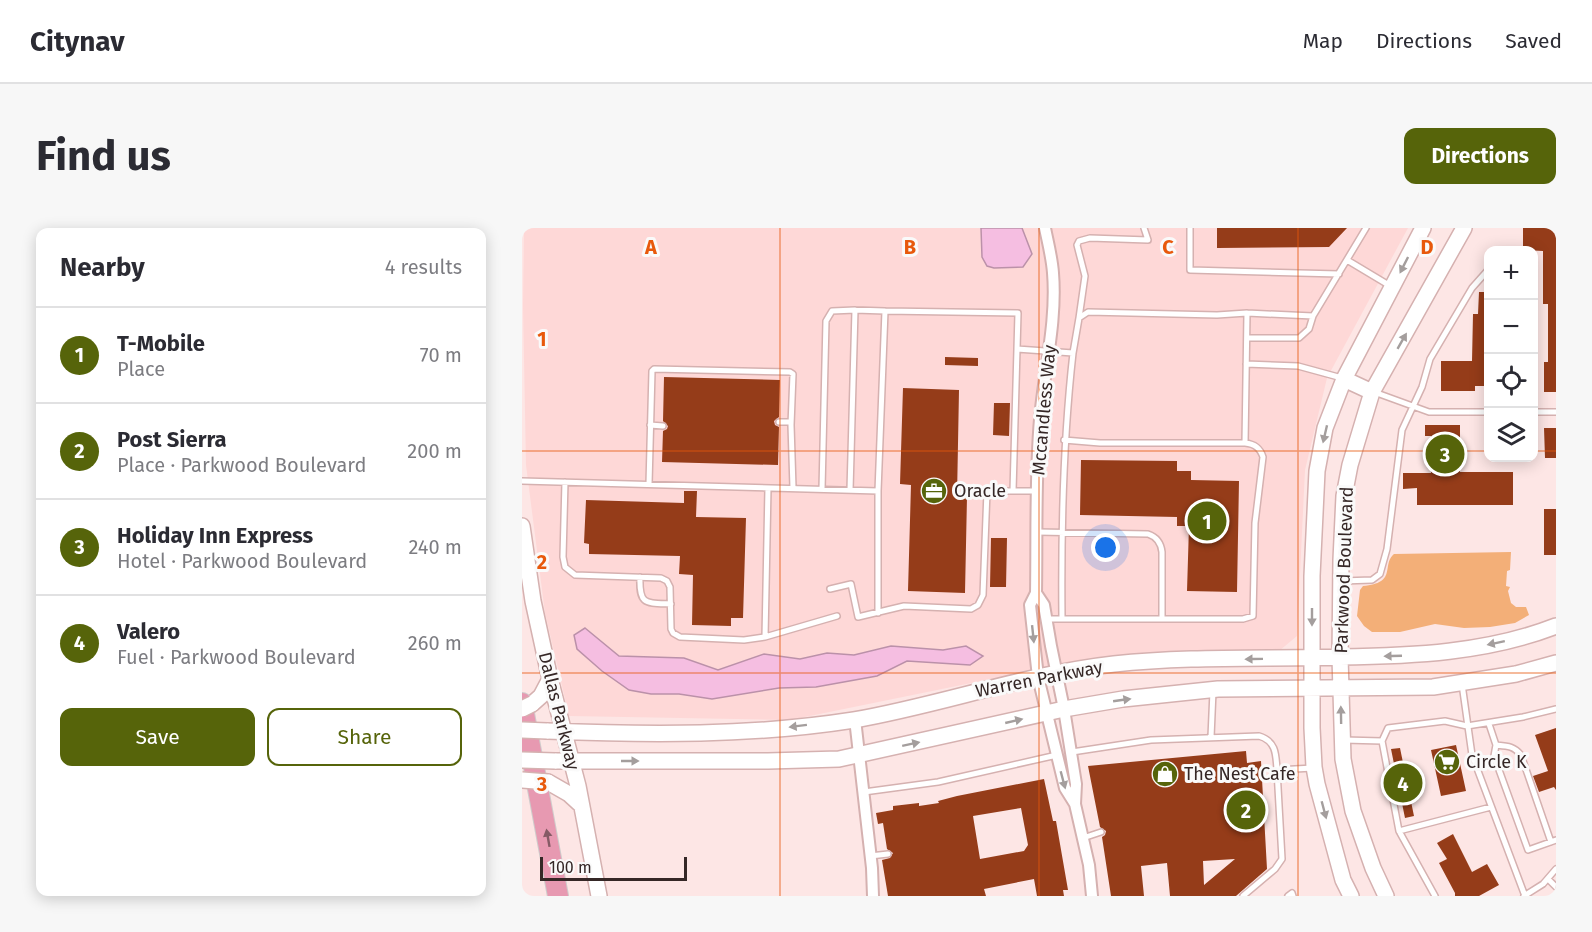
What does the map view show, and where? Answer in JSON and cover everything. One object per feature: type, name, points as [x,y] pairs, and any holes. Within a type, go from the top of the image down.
[{"type":"highway","points":[[525,706],[558,896]]},
{"type":"main road","name":"Parkwood Boulevard","points":[[1351,896],[1343,880],[1314,767],[1313,540],[1317,471],[1325,428],[1344,379],[1423,228]]},
{"type":"main road","name":"Parkwood Boulevard","points":[[1386,896],[1373,868],[1353,811],[1343,759],[1340,657],[1344,496],[1350,465],[1372,392],[1464,228]]},
{"type":"main road","points":[[1344,379],[1372,392]]},
{"type":"main road","name":"Dallas Parkway","points":[[522,526],[533,601],[550,679],[572,761],[599,896]]},
{"type":"main road","name":"Warren Parkway","points":[[522,730],[684,734],[789,728],[855,719],[1056,673],[1146,661],[1445,653],[1530,636],[1556,627]]},
{"type":"main road","name":"Warren Parkway","points":[[522,760],[768,761],[860,756],[1064,709],[1123,699],[1213,690],[1433,687],[1516,674],[1556,663]]},
{"type":"main road","points":[[525,706],[541,696],[550,679]]},
{"type":"main road","points":[[522,780],[548,782],[569,794],[581,805]]},
{"type":"street","name":"Mccandless Way","points":[[1045,228],[1053,272],[1054,295],[1040,419],[1036,492],[1036,593],[1030,605],[1038,677],[1065,788],[1075,804]]},
{"type":"street","name":"Mccandless Way","points":[[1036,593],[1044,604],[1072,752],[1076,784],[1075,804]]},
{"type":"street","points":[[855,719],[873,896]]},
{"type":"street","points":[[1075,804],[1089,865],[1092,896]]},
{"type":"lane","points":[[1062,619],[1061,532],[1064,440],[1073,353],[1085,276],[1077,245],[1079,241],[1090,238],[1148,240],[1144,228]]},
{"type":"lane","points":[[1190,228],[1190,270],[1338,274]]},
{"type":"lane","points":[[1247,338],[1299,338],[1309,329],[1313,316],[1366,228]]},
{"type":"lane","points":[[1347,260],[1392,287]]},
{"type":"lane","points":[[1341,581],[1372,580],[1380,574],[1383,568],[1402,430],[1422,387],[1430,359],[1472,288],[1484,274]]},
{"type":"lane","points":[[850,490],[855,310]]},
{"type":"lane","points":[[822,489],[826,321],[832,311],[855,310],[1018,313],[1013,491]]},
{"type":"lane","points":[[878,613],[878,490],[885,311]]},
{"type":"lane","points":[[1079,318],[1088,312],[1218,315],[1247,313],[1313,316]]},
{"type":"lane","points":[[1245,443],[1247,313]]},
{"type":"lane","points":[[1017,349],[1073,353]]},
{"type":"lane","points":[[1246,364],[1298,366],[1326,372],[1344,379]]},
{"type":"lane","points":[[649,484],[652,371],[654,369],[790,372],[793,374],[791,422],[793,488]]},
{"type":"lane","points":[[1372,392],[1429,412],[1484,412]]},
{"type":"lane","points":[[1538,412],[1556,412]]},
{"type":"lane","points":[[779,422],[791,422]]},
{"type":"lane","points":[[651,425],[663,426]]},
{"type":"lane","points":[[1047,619],[1243,620],[1253,616],[1255,523],[1263,458],[1258,448],[1253,444],[1245,443],[1100,443],[1064,440]]},
{"type":"lane","points":[[522,481],[878,490]]},
{"type":"lane","points":[[565,482],[563,557],[568,570],[575,575],[661,578],[667,581],[671,593],[671,629],[680,637],[744,640],[765,637],[837,616]]},
{"type":"lane","points":[[765,637],[768,488]]},
{"type":"lane","points":[[830,589],[851,584],[858,617],[904,606],[971,609],[978,604],[983,595],[987,491],[1036,492]]},
{"type":"lane","points":[[1037,532],[1154,536],[1162,552],[1162,619]]},
{"type":"lane","points":[[640,577],[643,600],[647,603],[671,604]]},
{"type":"lane","points":[[1461,683],[1472,755],[1524,896],[1548,879],[1556,869]]},
{"type":"lane","points":[[1211,737],[1213,690]]},
{"type":"lane","points":[[1435,896],[1399,831],[1382,741],[1388,728],[1445,721],[1467,726],[1489,724],[1556,708]]},
{"type":"lane","points":[[1489,724],[1496,745],[1494,756],[1528,850],[1553,841],[1521,755],[1510,746],[1496,745]]},
{"type":"lane","points":[[1072,752],[1150,740],[1259,736],[1266,738],[1275,749],[1282,859],[1275,869],[1243,896]]},
{"type":"lane","points":[[1342,740],[1382,741]]},
{"type":"lane","points":[[864,792],[938,782],[1057,755]]},
{"type":"lane","points":[[1277,770],[1314,767]]},
{"type":"lane","points":[[1399,831],[1491,807]]},
{"type":"lane","points":[[1083,838],[1101,832]]},
{"type":"lane","points":[[870,856],[888,854]]},
{"type":"lane","points":[[1548,879],[1556,887]]},
{"type":"lane","points":[[1288,896],[1292,893],[1293,896]]},
{"type":"shaded area","points":[[524,228],[1408,228],[1327,378],[1305,470],[1297,636],[1279,651],[1140,654],[1080,661],[790,720],[569,716],[545,613],[526,465]]},
{"type":"shaded area","points":[[981,228],[1022,228],[1032,254],[1023,267],[994,268],[987,266],[982,257]]},
{"type":"shaded area","points":[[1511,552],[1506,586],[1510,587],[1508,591],[1511,603],[1516,607],[1526,607],[1529,615],[1515,623],[1464,628],[1435,624],[1400,632],[1372,632],[1357,616],[1360,590],[1363,586],[1374,584],[1385,577],[1390,558],[1394,554]]},
{"type":"shaded area","points":[[585,628],[619,656],[684,658],[718,670],[764,654],[800,659],[827,653],[854,655],[891,646],[943,650],[966,646],[983,656],[970,665],[907,661],[877,676],[816,687],[779,688],[712,699],[629,690],[577,649],[574,635]]},
{"type":"building","points":[[1217,228],[1347,228],[1329,247],[1217,248]]},
{"type":"building","points":[[1523,228],[1556,228],[1556,392],[1544,392],[1544,362],[1548,362],[1548,304],[1543,304],[1543,251],[1538,251],[1538,246],[1523,246]]},
{"type":"building","points":[[1479,292],[1484,292],[1484,386],[1475,386],[1475,391],[1441,391],[1441,361],[1472,361],[1473,314],[1478,314]]},
{"type":"building","points":[[945,357],[978,358],[978,366],[945,365]]},
{"type":"building","points":[[664,377],[780,380],[779,417],[774,421],[779,427],[778,465],[662,462],[663,431],[668,426],[663,421]]},
{"type":"building","name":"Oracle","points":[[903,388],[959,390],[957,497],[967,497],[965,593],[908,591],[911,485],[900,484]]},
{"type":"building","points":[[994,403],[1010,403],[1009,436],[993,435]]},
{"type":"building","points":[[1425,425],[1460,425],[1460,472],[1513,472],[1513,505],[1417,505],[1417,488],[1403,489],[1403,473],[1431,473],[1431,436],[1425,436]]},
{"type":"building","points":[[1544,428],[1556,428],[1556,458],[1545,458]]},
{"type":"building","points":[[1081,460],[1177,461],[1177,471],[1191,471],[1191,480],[1239,481],[1237,592],[1187,591],[1189,526],[1177,526],[1177,517],[1080,515]]},
{"type":"building","points":[[684,491],[697,491],[696,517],[746,518],[743,618],[731,618],[731,626],[692,625],[693,575],[679,574],[680,556],[589,554],[589,544],[584,543],[586,500],[684,503]]},
{"type":"building","points":[[1544,509],[1556,509],[1556,555],[1544,555]]},
{"type":"building","points":[[991,538],[1007,538],[1006,587],[990,587]]},
{"type":"building","points":[[1556,728],[1556,790],[1554,787],[1539,792],[1533,776],[1548,771],[1535,735]]},
{"type":"building","name":"Circle K","points":[[1456,745],[1466,791],[1441,796],[1431,750]]},
{"type":"building","points":[[1400,748],[1414,816],[1405,818],[1391,749]]},
{"type":"building","points":[[1246,751],[1247,763],[1261,761],[1267,869],[1236,896],[1170,896],[1167,863],[1141,866],[1144,896],[1111,896],[1102,837],[1106,831],[1100,827],[1088,766]],"holes":[[[1235,859],[1204,885],[1203,861]]]},
{"type":"building","points":[[1044,779],[1053,821],[1056,821],[1068,890],[1063,890],[1064,896],[1037,896],[1034,879],[984,889],[986,896],[888,896],[882,860],[890,858],[893,853],[887,849],[883,823],[878,824],[876,813],[893,810],[893,806],[939,803],[938,801]],"holes":[[[1021,808],[1028,845],[1024,851],[980,859],[973,816]]]},
{"type":"building","points":[[1453,834],[1472,872],[1487,864],[1499,885],[1479,896],[1455,896],[1439,863],[1447,859],[1437,843]]},
{"type":"place","name":"Holiday Inn Express","points":[[1445,454]]},
{"type":"place","name":"Oracle","points":[[934,491]]},
{"type":"place","name":"T-Mobile","points":[[1207,521]]},
{"type":"place","name":"Circle K","points":[[1447,762]]},
{"type":"place","name":"The Nest Cafe","points":[[1165,774]]},
{"type":"place","name":"Valero","points":[[1403,783]]},
{"type":"place","name":"Post Sierra","points":[[1246,810]]}]
